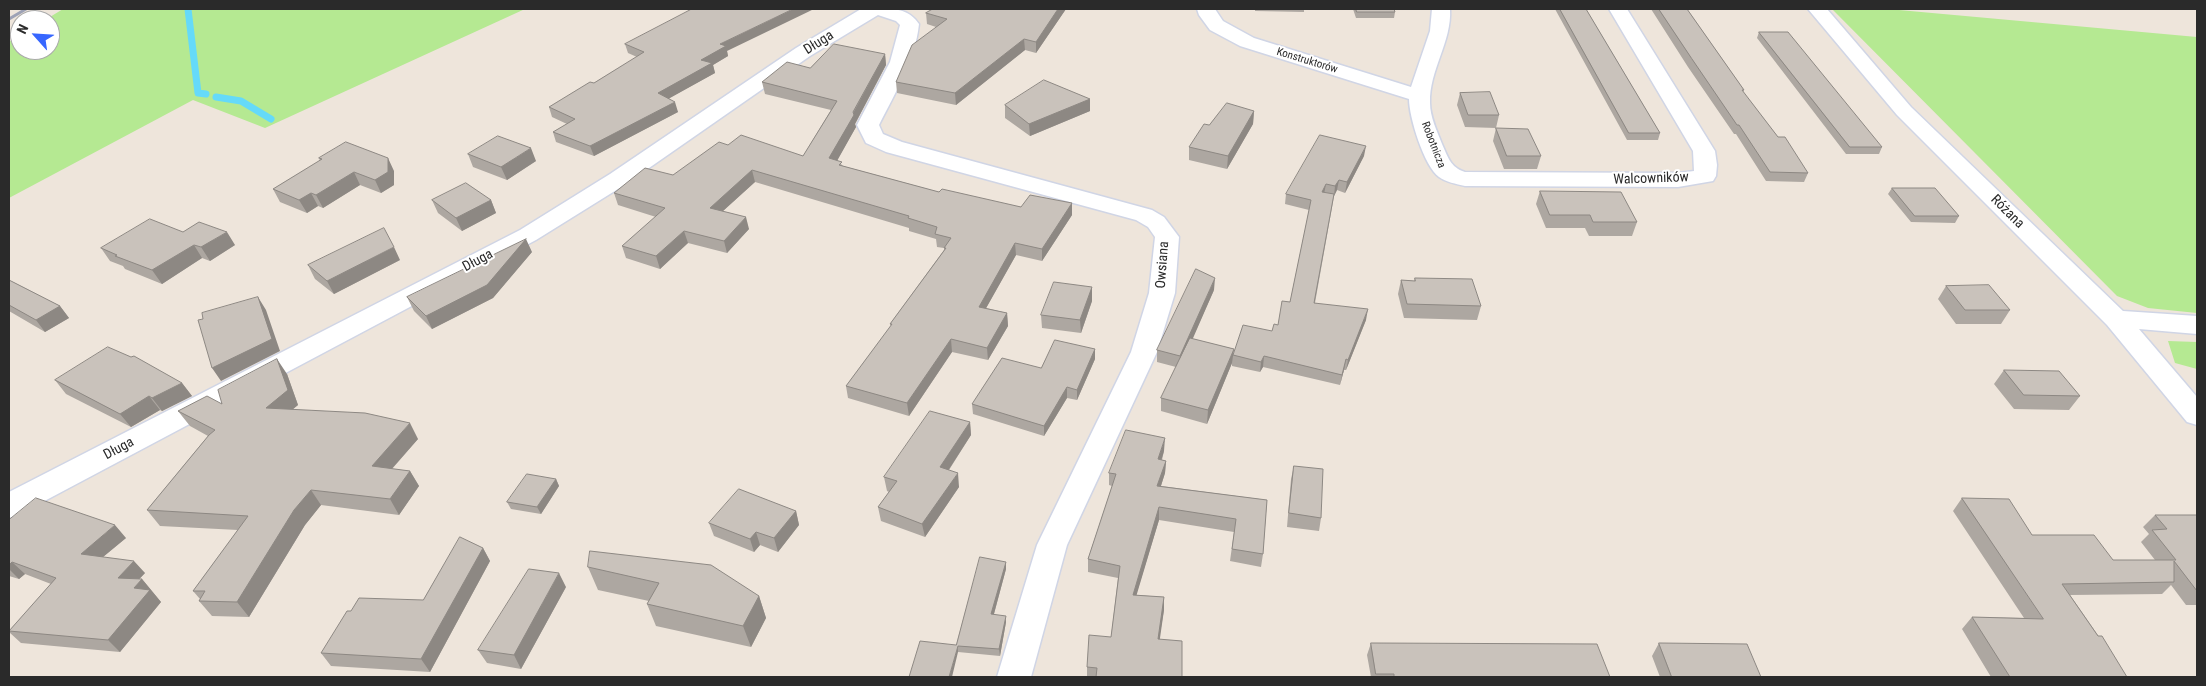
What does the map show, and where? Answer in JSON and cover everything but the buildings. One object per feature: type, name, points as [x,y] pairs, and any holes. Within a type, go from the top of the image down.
[{"type":"street","name":"Długa","points":[[9,506],[528,235],[618,179],[803,52],[874,9]]},
{"type":"street","name":"Owsiana","points":[[879,9],[903,17],[910,24],[910,31],[896,71],[868,125],[874,138],[894,147],[1144,215],[1156,222],[1167,237],[1162,293],[1144,352],[1052,545],[1014,677]]},
{"type":"street","name":"Konstruktorów","points":[[1206,9],[1212,20],[1224,32],[1247,42],[1420,96]]},
{"type":"street","name":"Robotnicza","points":[[1441,9],[1440,31],[1420,96],[1423,120],[1442,171],[1450,176],[1465,179]]},
{"type":"street","name":"Walcowników","points":[[1465,179],[1678,180],[1705,176],[1704,150],[1618,9]]},
{"type":"street","name":"Różana","points":[[1817,9],[1904,111],[2116,319],[2197,416]]},
{"type":"street","points":[[2116,319],[2197,325]]},
{"type":"green space","points":[[63,9],[525,9],[265,128],[193,100],[9,198],[9,42],[10,60],[60,60],[60,11]]},
{"type":"green space","points":[[1832,9],[1888,9],[2197,37],[2197,313],[2148,308],[2117,296]]},
{"type":"green space","points":[[2168,341],[2197,342],[2197,369],[2175,363]]},
{"type":"waterway","points":[[188,9],[198,93],[206,94]]},
{"type":"waterway","points":[[216,97],[241,101],[271,119]]},
{"type":"railway","points":[[9,19],[26,9]]}]
